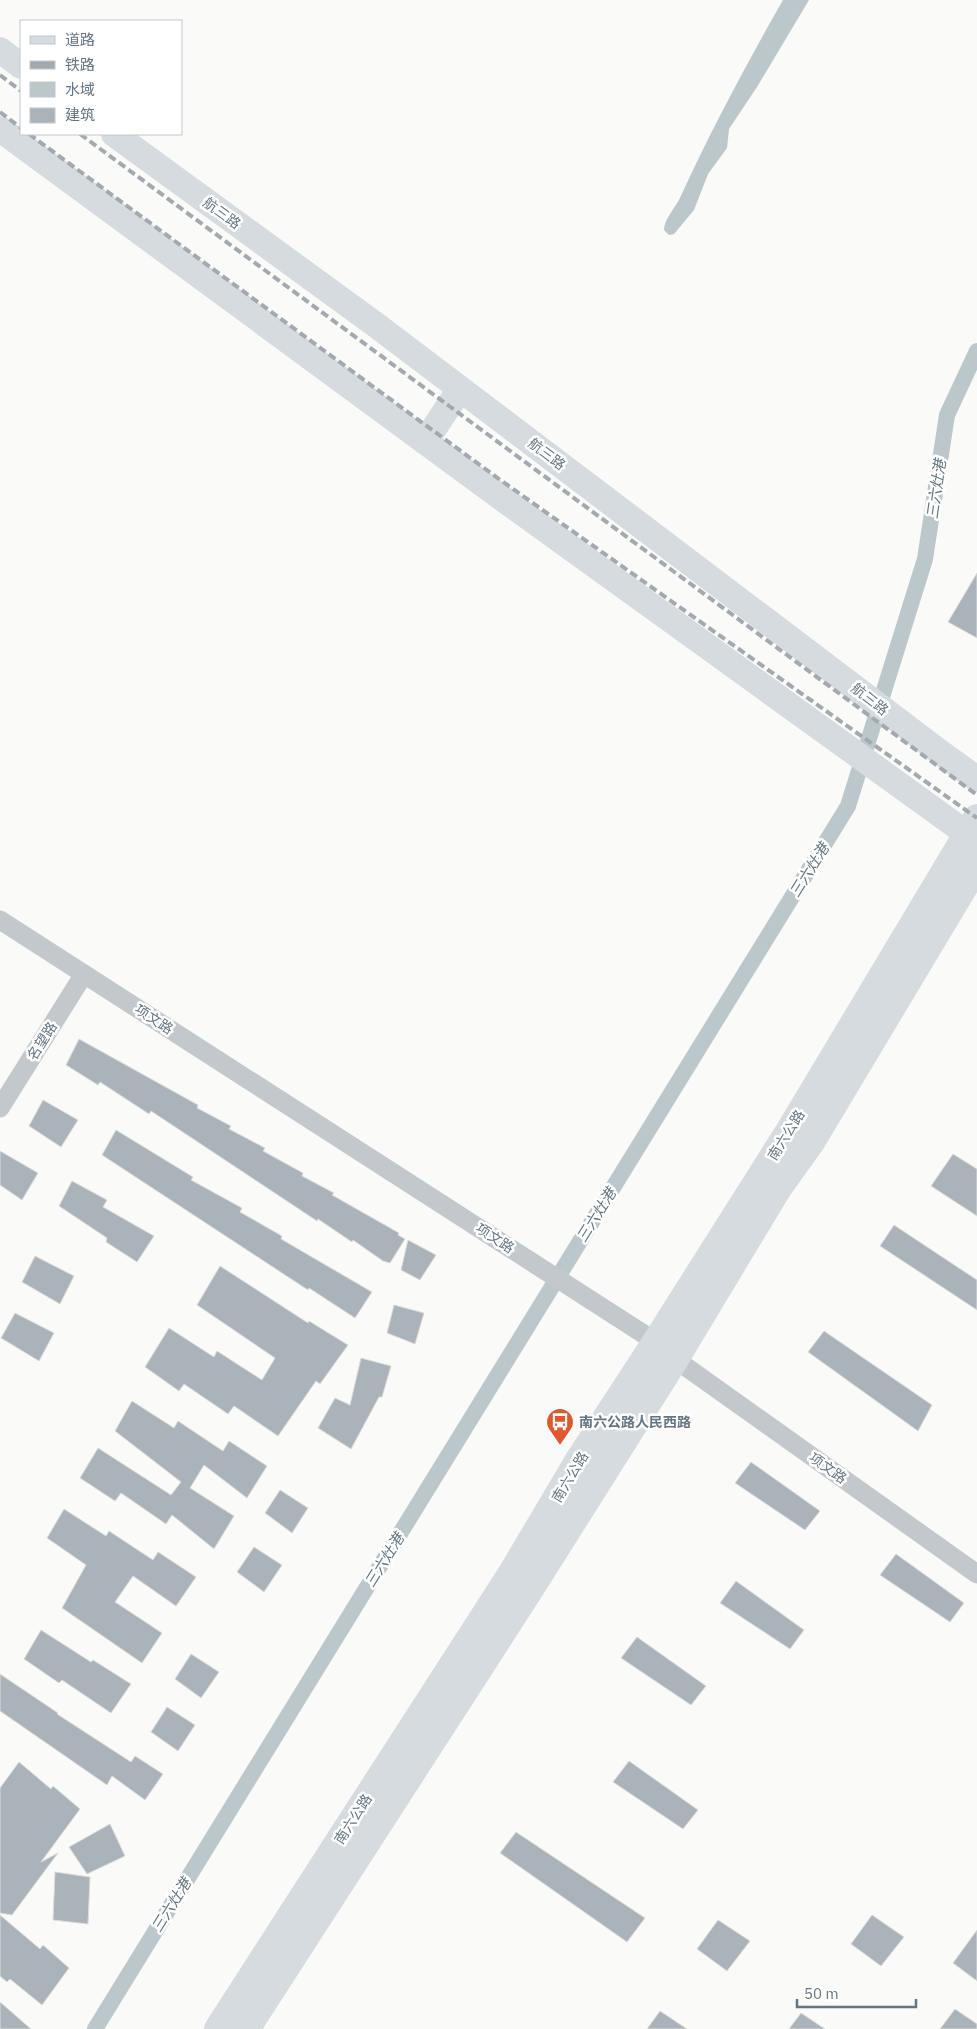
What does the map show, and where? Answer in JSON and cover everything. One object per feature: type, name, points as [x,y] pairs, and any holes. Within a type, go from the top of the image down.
[{"type":"highway","name":"南六公路","points":[[246,2029],[532,1586],[790,1130],[974,831]]},
{"type":"highway","name":"南六公路","points":[[218,2029],[506,1582],[579,1460],[666,1351],[810,1142],[977,865]]},
{"type":"main road","points":[[0,50],[20,65]]},
{"type":"main road","points":[[0,129],[425,442],[915,795],[974,831]]},
{"type":"main road","name":"航三路","points":[[115,135],[460,389],[977,779]]},
{"type":"main road","points":[[425,442],[460,389]]},
{"type":"street","name":"项文路","points":[[0,920],[521,1255],[666,1351],[977,1574]]},
{"type":"street","name":"名望路","points":[[0,1108],[84,974]]},
{"type":"water","points":[[783,0],[809,0],[757,87],[729,129],[727,148],[708,174],[694,210],[674,234],[669,235],[664,230],[667,218],[679,200],[729,99]]},
{"type":"building","points":[[977,573],[977,638],[948,622]]},
{"type":"building","points":[[79,1039],[198,1105],[197,1108],[231,1126],[229,1129],[265,1148],[263,1151],[303,1173],[302,1176],[334,1193],[332,1195],[399,1233],[398,1235],[405,1239],[390,1263],[383,1261],[318,1219],[317,1221],[151,1111],[149,1114],[100,1082],[98,1085],[66,1065]]},
{"type":"building","points":[[43,1100],[78,1120],[61,1147],[29,1126]]},
{"type":"building","points":[[116,1130],[193,1177],[191,1180],[242,1208],[240,1212],[282,1236],[281,1239],[372,1292],[355,1318],[309,1288],[308,1290],[102,1155]]},
{"type":"building","points":[[0,1151],[38,1173],[22,1200],[0,1185]]},
{"type":"building","points":[[953,1154],[977,1169],[977,1216],[931,1186]]},
{"type":"building","points":[[72,1181],[107,1200],[103,1207],[154,1236],[137,1262],[106,1242],[107,1238],[59,1206]]},
{"type":"building","points":[[894,1225],[977,1280],[977,1310],[880,1246]]},
{"type":"building","points":[[408,1240],[436,1255],[420,1280],[401,1270]]},
{"type":"building","points":[[35,1256],[74,1276],[60,1304],[22,1282]]},
{"type":"building","points":[[220,1266],[308,1323],[309,1321],[348,1345],[320,1384],[316,1381],[278,1436],[234,1406],[228,1414],[184,1384],[179,1391],[145,1367],[169,1328],[214,1357],[217,1351],[262,1380],[275,1358],[197,1305]]},
{"type":"building","points":[[394,1305],[424,1313],[415,1344],[387,1333]]},
{"type":"building","points":[[15,1313],[54,1333],[39,1361],[1,1338]]},
{"type":"building","points":[[824,1331],[932,1405],[918,1431],[808,1352]]},
{"type":"building","points":[[361,1358],[391,1366],[382,1397],[379,1397],[351,1449],[318,1428],[335,1398],[350,1405]]},
{"type":"building","points":[[132,1401],[174,1428],[178,1421],[223,1451],[229,1441],[267,1466],[247,1498],[204,1465],[190,1488],[234,1516],[214,1549],[172,1515],[166,1524],[121,1493],[115,1501],[80,1478],[98,1448],[171,1495],[181,1482],[115,1431]]},
{"type":"building","points":[[751,1462],[820,1511],[805,1530],[735,1483]]},
{"type":"building","points":[[280,1490],[308,1508],[292,1533],[265,1513]]},
{"type":"building","points":[[64,1509],[106,1536],[109,1531],[153,1560],[158,1552],[196,1577],[176,1606],[133,1576],[115,1602],[162,1633],[142,1663],[62,1608],[86,1565],[47,1538]]},
{"type":"building","points":[[254,1547],[282,1565],[264,1592],[237,1572]]},
{"type":"building","points":[[896,1554],[964,1603],[950,1622],[880,1575]]},
{"type":"building","points":[[736,1581],[804,1630],[790,1649],[720,1603]]},
{"type":"building","points":[[41,1630],[91,1662],[93,1660],[131,1684],[111,1713],[62,1680],[59,1683],[24,1659]]},
{"type":"building","points":[[637,1637],[706,1686],[691,1705],[621,1658]]},
{"type":"building","points":[[191,1654],[219,1672],[201,1698],[175,1679]]},
{"type":"building","points":[[0,1674],[131,1762],[135,1756],[163,1774],[145,1800],[112,1776],[107,1785],[0,1711]]},
{"type":"building","points":[[167,1707],[195,1725],[178,1751],[151,1732]]},
{"type":"building","points":[[629,1761],[698,1810],[683,1829],[613,1782]]},
{"type":"building","points":[[19,1762],[51,1789],[53,1786],[80,1809],[41,1862],[58,1853],[12,1915],[0,1913],[0,1788]]},
{"type":"building","points":[[110,1824],[125,1856],[87,1874],[69,1847]]},
{"type":"building","points":[[516,1832],[645,1918],[627,1942],[500,1853]]},
{"type":"building","points":[[55,1872],[90,1877],[88,1924],[53,1920]]},
{"type":"building","points":[[0,1915],[40,1949],[43,1945],[69,1968],[42,2005],[10,1979],[7,1982],[0,1976]]},
{"type":"building","points":[[872,1915],[904,1937],[881,1966],[851,1944]]},
{"type":"building","points":[[718,1920],[750,1941],[727,1971],[697,1949]]},
{"type":"building","points":[[977,1930],[977,1981],[953,1963]]},
{"type":"building","points":[[0,2002],[31,2029],[0,2029]]},
{"type":"building","points":[[955,2009],[977,2024],[977,2029],[940,2029]]},
{"type":"building","points":[[660,2011],[687,2029],[647,2029]]},
{"type":"building","points":[[801,2013],[825,2029],[789,2029]]},
{"type":"waterway","name":"三六灶港","points":[[95,2029],[848,806],[925,559],[947,415],[977,351]]},
{"type":"railway","points":[[0,75],[20,90]]},
{"type":"railway","points":[[0,112],[20,127]]},
{"type":"railway","points":[[30,135],[499,479],[977,818]]},
{"type":"railway","points":[[81,135],[977,795]]},
{"type":"place","name":"南六公路人民西路","points":[[560,1446]]}]
